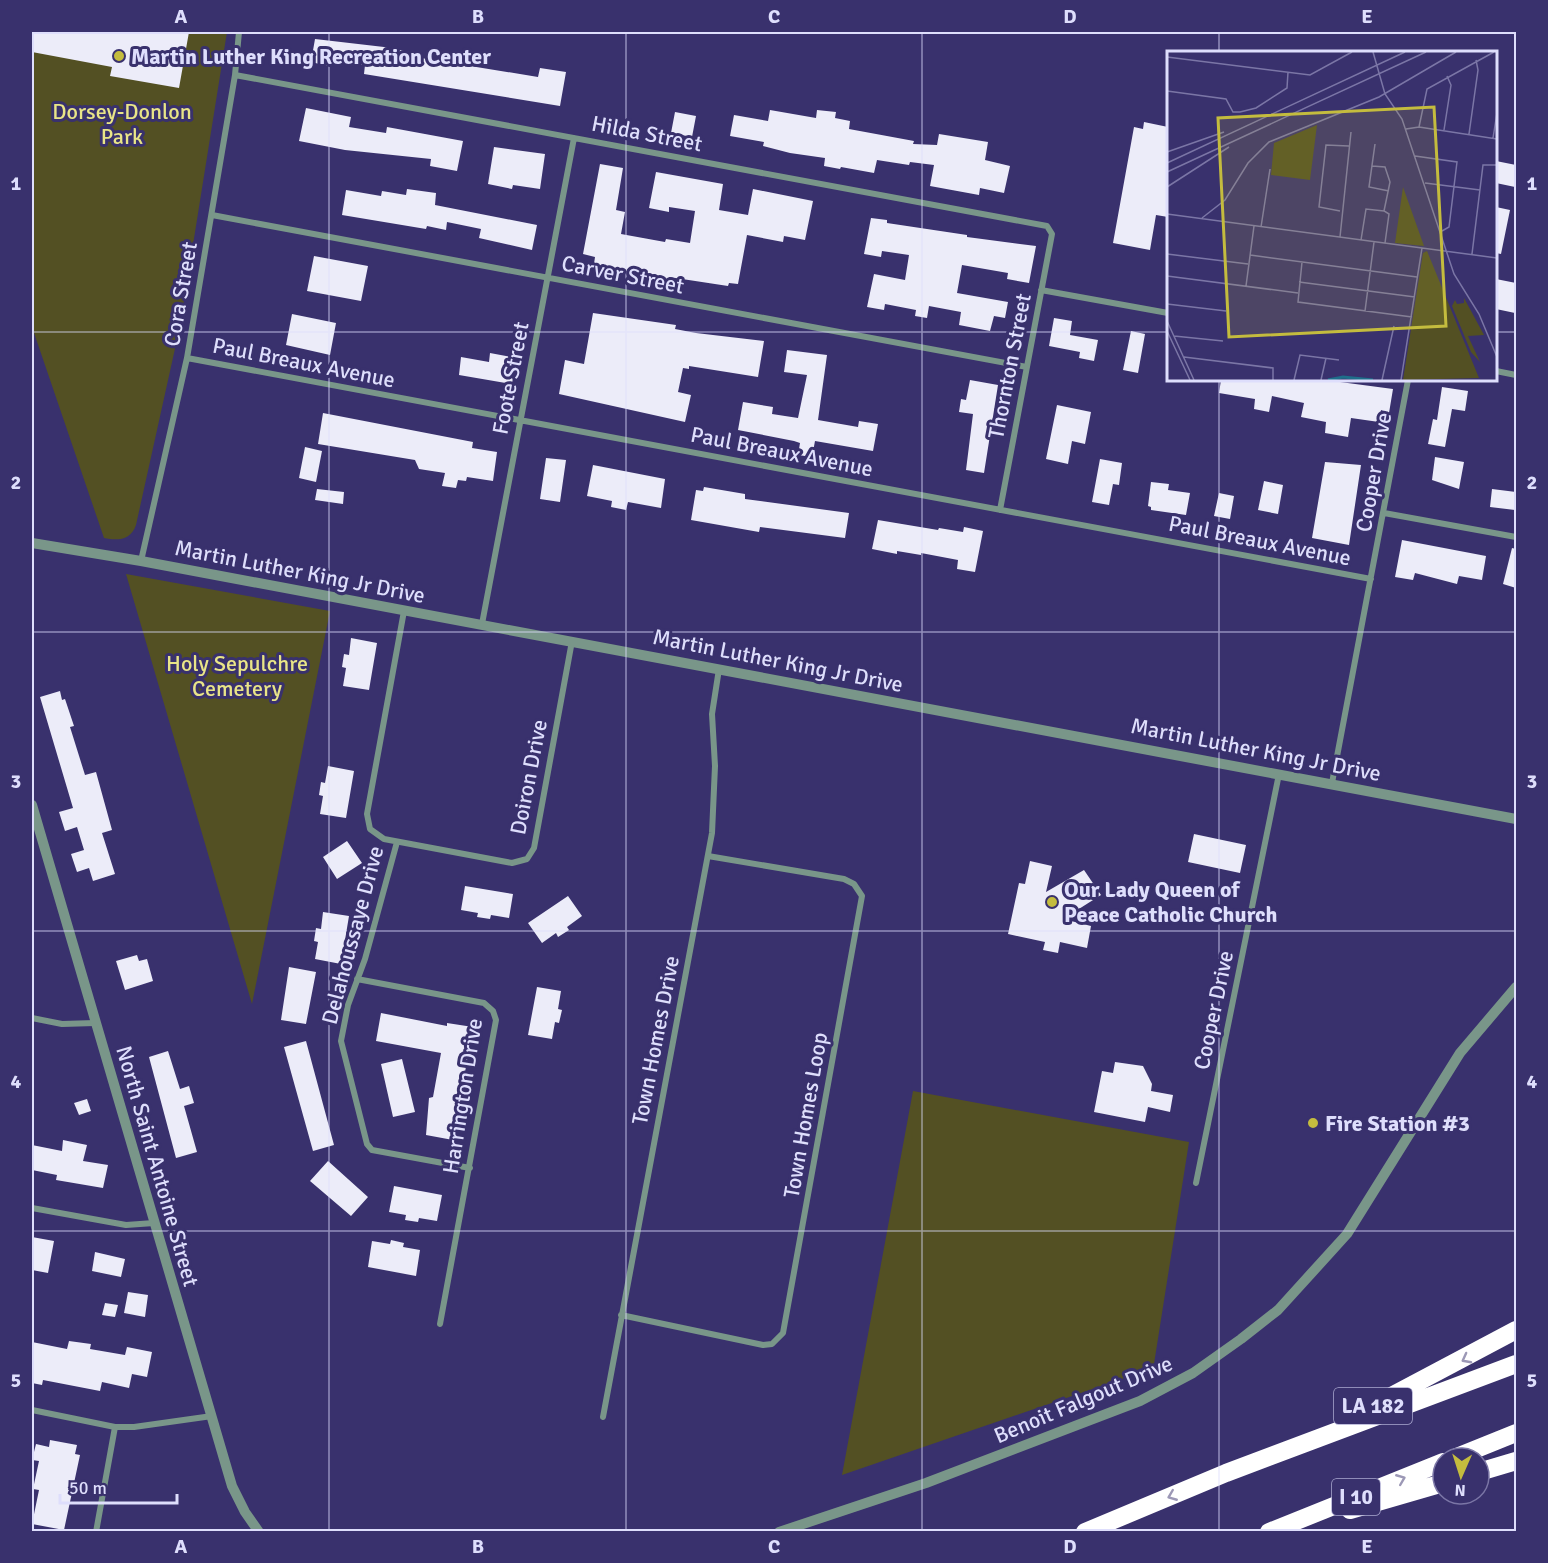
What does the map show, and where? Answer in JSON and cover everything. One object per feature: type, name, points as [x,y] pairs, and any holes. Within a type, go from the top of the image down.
[{"type":"highway","name":"LA 182","points":[[1226,1473],[1412,1387],[1516,1330]]},
{"type":"highway","points":[[1085,1532],[1226,1473],[1516,1364]]},
{"type":"highway","points":[[1484,1446],[1516,1433]]},
{"type":"highway","points":[[1491,1468],[1516,1461]]},
{"type":"highway","name":"I 10","points":[[1269,1532],[1431,1467]]},
{"type":"highway","points":[[1280,1532],[1431,1487]]},
{"type":"street","name":"Cora Street","points":[[141,561],[187,358],[235,75],[239,32]]},
{"type":"street","name":"Hilda Street","points":[[235,75],[1035,224],[1051,229]]},
{"type":"street","name":"Foote Street","points":[[482,624],[573,138]]},
{"type":"street","name":"Carver Street","points":[[212,215],[1027,367]]},
{"type":"street","name":"Thornton Street","points":[[1000,510],[1051,229]]},
{"type":"street","points":[[1041,290],[1167,313]]},
{"type":"street","name":"Paul Breaux Avenue","points":[[187,358],[1371,579]]},
{"type":"street","points":[[1497,371],[1516,375]]},
{"type":"street","name":"Cooper Drive","points":[[1332,783],[1408,381]]},
{"type":"street","points":[[1384,513],[1516,537]]},
{"type":"street","name":"Martin Luther King Jr Drive","points":[[32,543],[482,624],[1516,819]]},
{"type":"street","name":"Delahoussaye Drive","points":[[404,611],[367,814],[370,830],[376,836],[397,842],[388,882],[348,1005],[341,1041],[367,1144],[379,1152],[470,1168]]},
{"type":"street","name":"Doiron Drive","points":[[397,842],[512,863],[527,859],[534,848],[572,641]]},
{"type":"street","name":"Town Homes Drive","points":[[603,1416],[708,856],[714,811],[712,714],[720,669]]},
{"type":"street","name":"Cooper Drive","points":[[1196,1182],[1279,773]]},
{"type":"street","name":"North Saint Antoine Street","points":[[32,805],[34,822],[232,1486],[245,1512],[260,1532]]},
{"type":"street","name":"Town Homes Loop","points":[[621,1315],[763,1345],[772,1344],[783,1333],[862,896],[854,884],[844,879],[708,856]]},
{"type":"street","name":"Harrington Drive","points":[[357,979],[484,1003],[494,1011],[496,1020],[440,1324]]},
{"type":"street","name":"Benoit Falgout Drive","points":[[779,1532],[927,1483],[1140,1401],[1193,1373],[1241,1339],[1278,1310],[1347,1234],[1460,1053],[1516,987]]},
{"type":"street","points":[[32,1018],[62,1024],[95,1023]]},
{"type":"street","points":[[32,1208],[126,1225],[153,1223]]},
{"type":"street","points":[[32,1410],[115,1427],[134,1427],[212,1416]]},
{"type":"street","points":[[96,1532],[115,1427]]},
{"type":"green space","name":"Dorsey-Donlon Park","points":[[32,32],[227,32],[180,326],[136,525],[131,534],[119,539],[104,538],[32,327]]},
{"type":"green space","name":"Holy Sepulchre Cemetery","points":[[126,574],[330,611],[252,1004]]},
{"type":"green space","points":[[913,1091],[1189,1142],[1154,1364],[1142,1372],[842,1475]]},
{"type":"building","name":"Martin Luther King Recreation Center","points":[[32,32],[189,32],[179,88],[110,76],[112,67],[32,52]]},
{"type":"building","points":[[315,39],[384,47],[410,52],[409,56],[538,77],[540,68],[566,72],[560,106],[364,74],[365,65],[329,59],[328,66],[311,62]]},
{"type":"building","points":[[306,108],[351,117],[349,127],[386,133],[387,127],[463,141],[457,171],[430,166],[431,159],[345,150],[299,141]]},
{"type":"building","points":[[770,110],[816,118],[817,110],[836,112],[835,118],[850,121],[849,129],[914,141],[913,144],[937,145],[939,134],[988,142],[985,160],[1010,166],[1004,193],[980,188],[979,195],[930,186],[934,165],[910,162],[909,165],[877,160],[874,173],[841,167],[840,169],[824,166],[825,158],[790,153],[763,146],[764,142],[730,136],[734,115],[768,121]]},
{"type":"building","points":[[675,112],[696,116],[692,137],[671,133]]},
{"type":"building","points":[[1144,122],[1167,127],[1167,217],[1156,215],[1150,250],[1113,243],[1134,127],[1143,129]]},
{"type":"building","points":[[494,147],[545,154],[540,189],[513,185],[512,189],[488,184]]},
{"type":"building","points":[[1497,161],[1516,165],[1515,187],[1497,183]]},
{"type":"building","points":[[600,164],[623,168],[616,210],[625,212],[621,234],[665,242],[666,239],[690,243],[695,211],[669,207],[669,212],[649,208],[656,172],[723,184],[719,210],[748,215],[753,189],[813,201],[805,240],[784,236],[783,242],[747,235],[738,284],[729,283],[728,286],[669,277],[668,283],[649,280],[648,285],[634,282],[635,273],[594,264],[595,257],[583,254]]},
{"type":"building","points":[[407,189],[436,193],[435,205],[537,225],[532,250],[479,238],[481,229],[447,222],[446,230],[427,226],[426,229],[342,215],[346,190],[381,196],[382,191],[406,195]]},
{"type":"building","points":[[1497,207],[1510,210],[1501,254],[1497,253]]},
{"type":"building","points":[[871,218],[887,220],[887,223],[967,235],[967,237],[1036,246],[1029,283],[1007,279],[1008,273],[962,265],[957,293],[1008,302],[1005,318],[994,316],[990,331],[959,325],[961,312],[929,306],[927,318],[915,316],[916,310],[885,304],[884,310],[867,307],[874,274],[905,280],[909,255],[882,251],[881,257],[864,254]]},
{"type":"building","points":[[314,256],[368,266],[361,301],[307,291]]},
{"type":"building","points":[[1497,279],[1516,283],[1515,313],[1497,309]]},
{"type":"building","points":[[593,313],[676,325],[675,329],[696,333],[764,341],[758,377],[689,366],[689,369],[683,368],[678,392],[691,395],[685,422],[559,394],[565,360],[584,364]]},
{"type":"building","points":[[292,314],[336,323],[330,355],[286,345]]},
{"type":"building","points":[[1054,318],[1072,321],[1070,335],[1098,340],[1094,361],[1079,358],[1080,352],[1049,346]]},
{"type":"building","points":[[1131,331],[1145,334],[1138,373],[1123,370]]},
{"type":"building","points":[[787,350],[827,355],[818,420],[858,427],[859,421],[878,424],[873,451],[815,441],[812,457],[798,455],[800,443],[738,430],[743,402],[773,407],[772,414],[798,418],[807,375],[784,372]]},
{"type":"building","points":[[490,353],[516,358],[512,384],[459,375],[461,357],[489,362]]},
{"type":"building","points":[[970,380],[998,385],[984,473],[966,470],[973,414],[959,412],[961,399],[966,400]]},
{"type":"building","points":[[1221,381],[1333,381],[1393,389],[1389,413],[1381,410],[1379,422],[1351,418],[1348,437],[1325,433],[1326,422],[1301,417],[1304,403],[1272,396],[1269,412],[1254,409],[1255,399],[1219,393]]},
{"type":"building","points":[[1442,387],[1468,391],[1465,411],[1452,409],[1445,447],[1428,444],[1433,419],[1437,420]]},
{"type":"building","points":[[1057,405],[1091,412],[1085,444],[1072,441],[1068,464],[1046,459]]},
{"type":"building","points":[[323,413],[473,442],[472,448],[497,452],[493,481],[467,477],[466,481],[458,480],[456,488],[442,486],[445,473],[419,469],[415,460],[318,444]]},
{"type":"building","points":[[305,447],[322,451],[316,482],[299,478]]},
{"type":"building","points":[[1435,457],[1464,462],[1459,489],[1432,480]]},
{"type":"building","points":[[546,458],[566,460],[560,502],[540,499]]},
{"type":"building","points":[[1100,459],[1122,463],[1119,485],[1113,484],[1109,505],[1092,502]]},
{"type":"building","points":[[1325,462],[1361,465],[1349,545],[1312,538]]},
{"type":"building","points":[[593,465],[665,479],[661,508],[628,502],[626,510],[611,507],[612,501],[587,496]]},
{"type":"building","points":[[1264,481],[1283,485],[1278,514],[1258,510]]},
{"type":"building","points":[[1151,482],[1169,484],[1168,490],[1190,493],[1186,515],[1151,510],[1148,506]]},
{"type":"building","points":[[704,487],[745,494],[745,499],[849,513],[845,538],[760,527],[759,532],[691,520],[696,490],[703,491]]},
{"type":"building","points":[[317,489],[344,492],[343,504],[315,500]]},
{"type":"building","points":[[1492,489],[1516,492],[1515,510],[1490,507]]},
{"type":"building","points":[[1219,493],[1234,496],[1230,519],[1214,516]]},
{"type":"building","points":[[878,520],[938,530],[939,528],[963,532],[964,527],[983,531],[975,572],[957,569],[958,560],[921,553],[921,555],[897,551],[897,554],[872,549]]},
{"type":"building","points":[[1402,540],[1486,556],[1482,580],[1459,576],[1457,584],[1415,573],[1413,580],[1395,577]]},
{"type":"building","points":[[1512,548],[1516,549],[1516,588],[1503,584]]},
{"type":"building","points":[[351,638],[377,643],[369,690],[343,686],[346,668],[342,667],[344,654],[349,655]]},
{"type":"building","points":[[60,691],[74,726],[70,727],[85,775],[96,772],[112,830],[102,833],[115,874],[93,881],[89,868],[77,872],[71,854],[84,850],[77,827],[65,831],[59,812],[73,808],[40,697]]},
{"type":"building","points":[[328,766],[354,771],[346,818],[320,814],[323,796],[319,795],[321,782],[325,783]]},
{"type":"building","points":[[1194,834],[1246,845],[1240,873],[1188,862]]},
{"type":"building","points":[[347,841],[362,863],[337,879],[323,857]]},
{"type":"building","name":"Our Lady Queen of Peace Catholic Church","points":[[1030,861],[1052,866],[1046,892],[1084,870],[1101,895],[1063,919],[1091,926],[1087,948],[1060,942],[1058,953],[1043,950],[1045,942],[1008,934],[1019,883],[1025,884]]},
{"type":"building","points":[[465,886],[513,894],[509,918],[491,915],[490,919],[477,917],[478,913],[461,910]]},
{"type":"building","points":[[568,896],[582,916],[567,927],[569,930],[558,937],[556,933],[542,943],[528,923]]},
{"type":"building","points":[[323,912],[349,916],[341,964],[315,959],[318,942],[314,941],[316,928],[321,929]]},
{"type":"building","points":[[137,955],[139,961],[147,959],[153,981],[125,990],[116,961]]},
{"type":"building","points":[[289,967],[316,972],[306,1024],[281,1020]]},
{"type":"building","points":[[537,987],[561,991],[558,1009],[562,1010],[559,1023],[555,1022],[552,1039],[528,1035]]},
{"type":"building","points":[[381,1013],[447,1026],[447,1023],[473,1027],[453,1140],[426,1135],[429,1098],[433,1097],[441,1053],[376,1041]]},
{"type":"building","points":[[306,1041],[334,1145],[313,1151],[284,1047]]},
{"type":"building","points":[[168,1051],[180,1089],[189,1086],[194,1103],[184,1106],[197,1152],[176,1158],[149,1057]]},
{"type":"building","points":[[402,1059],[415,1112],[393,1117],[381,1064]]},
{"type":"building","points":[[1115,1062],[1143,1066],[1152,1084],[1151,1091],[1173,1095],[1170,1112],[1148,1107],[1145,1122],[1094,1112],[1102,1071],[1113,1073]]},
{"type":"building","points":[[87,1099],[91,1111],[79,1115],[74,1103]]},
{"type":"building","points":[[63,1140],[87,1145],[83,1161],[108,1165],[103,1188],[56,1180],[57,1175],[32,1170],[32,1145],[62,1151]]},
{"type":"building","points":[[328,1161],[368,1197],[351,1216],[310,1181]]},
{"type":"building","points":[[394,1186],[442,1195],[437,1221],[419,1218],[418,1222],[405,1220],[406,1215],[389,1212]]},
{"type":"building","points":[[32,1237],[54,1241],[48,1273],[32,1270]]},
{"type":"building","points":[[391,1240],[404,1243],[403,1247],[420,1250],[416,1276],[368,1267],[372,1241],[390,1244]]},
{"type":"building","points":[[95,1252],[125,1259],[121,1277],[92,1271]]},
{"type":"building","points":[[128,1292],[148,1295],[145,1317],[124,1313]]},
{"type":"building","points":[[105,1303],[118,1305],[115,1317],[102,1315]]},
{"type":"building","points":[[69,1341],[91,1344],[90,1349],[125,1355],[127,1347],[152,1352],[147,1377],[132,1374],[129,1388],[102,1382],[100,1391],[43,1380],[42,1385],[32,1383],[32,1342],[67,1349]]},
{"type":"building","points":[[50,1440],[77,1445],[75,1454],[80,1455],[64,1530],[32,1524],[39,1490],[33,1489],[39,1461],[32,1460],[36,1444],[49,1447]]},
{"type":"place","name":"Martin Luther King Recreation Center","points":[[119,56]]},
{"type":"place","name":"Our Lady Queen of Peace Catholic Church","points":[[1052,902]]},
{"type":"place","name":"Fire Station #3","points":[[1313,1123]]}]
